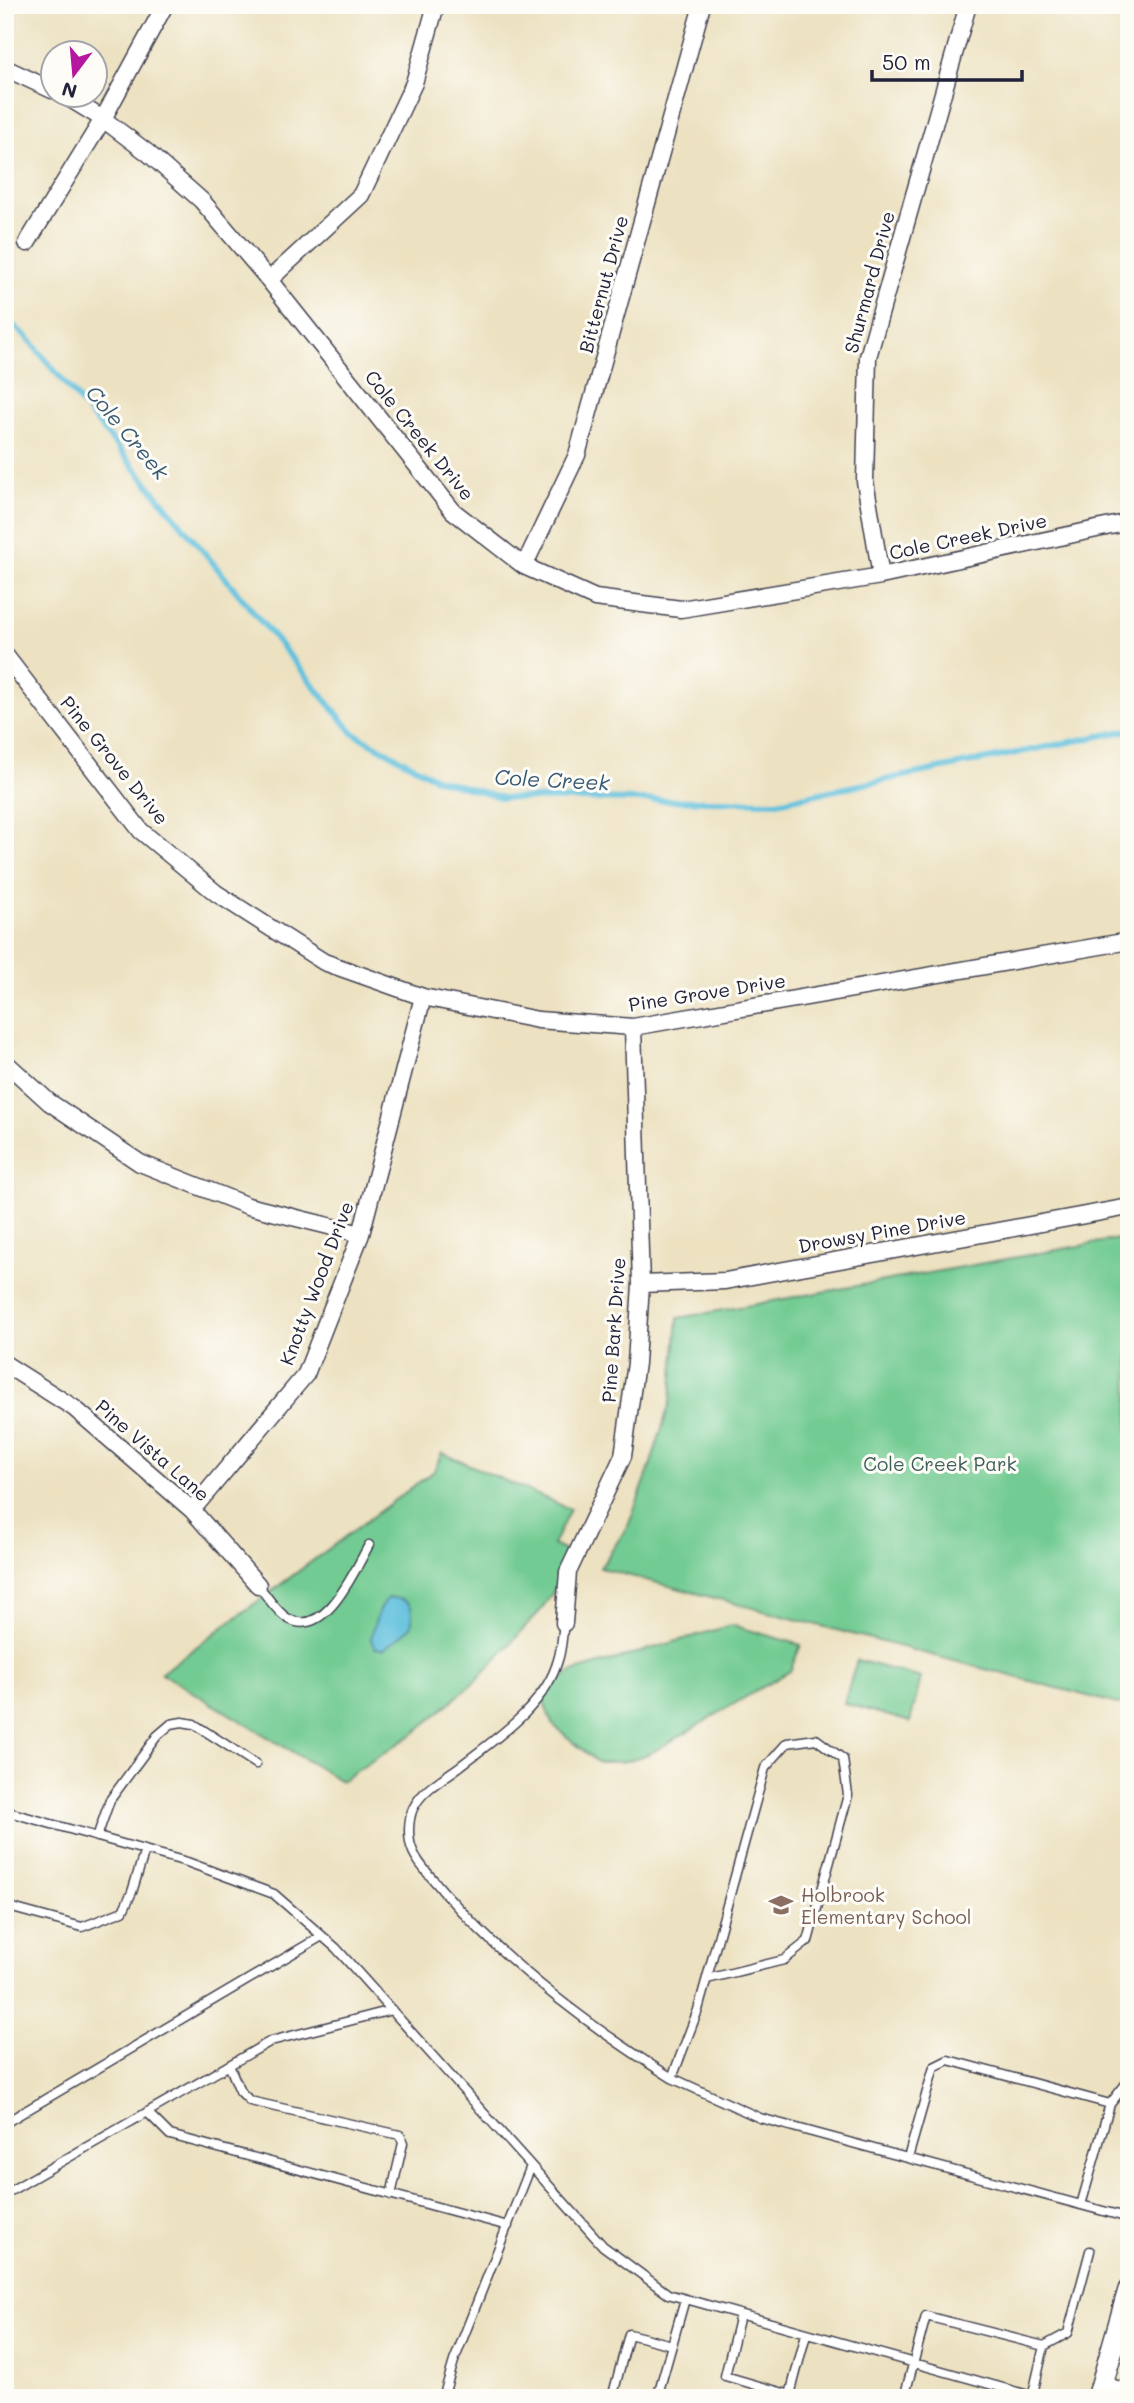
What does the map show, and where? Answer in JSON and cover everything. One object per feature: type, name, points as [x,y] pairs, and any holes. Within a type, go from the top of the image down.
[{"type":"street","points":[[27,243],[103,119],[165,5]]},
{"type":"street","points":[[269,280],[361,195],[414,83],[436,5]]},
{"type":"street","name":"Bitternut Drive","points":[[524,566],[577,456],[702,5]]},
{"type":"street","name":"Shurmard Drive","points":[[881,576],[865,481],[868,357],[968,5]]},
{"type":"street","points":[[5,68],[38,83]]},
{"type":"street","name":"Cole Creek Drive","points":[[85,108],[148,153],[202,201],[269,280],[453,511],[524,566],[596,598],[681,609],[881,576],[1129,522]]},
{"type":"street","name":"Pine Grove Drive","points":[[5,655],[141,831],[194,875],[216,893],[324,962],[423,998],[538,1020],[633,1027],[1129,941]]},
{"type":"street","name":"Knotty Wood Drive","points":[[192,1510],[306,1374],[361,1234],[423,998]]},
{"type":"street","name":"Pine Bark Drive","points":[[564,1623],[568,1572],[623,1456],[636,1363],[641,1284],[633,1027]]},
{"type":"street","points":[[5,1062],[49,1102],[139,1163],[248,1206],[361,1234]]},
{"type":"street","name":"Drowsy Pine Drive","points":[[641,1284],[725,1281],[1129,1207]]},
{"type":"street","name":"Pine Vista Lane","points":[[5,1364],[74,1408],[192,1510],[258,1585]]},
{"type":"street","points":[[1129,2290],[1099,2392],[1129,2395]]},
{"type":"lane","points":[[258,1585],[283,1615],[291,1620],[308,1623],[317,1621],[330,1609],[369,1545]]},
{"type":"lane","points":[[564,1623],[559,1659],[541,1697],[414,1806],[410,1823],[410,1843],[422,1867],[470,1921],[546,1991],[635,2055],[672,2078],[760,2118],[1129,2218]]},
{"type":"lane","points":[[97,1837],[110,1800],[157,1736],[170,1724],[194,1724],[256,1764]]},
{"type":"lane","points":[[672,2078],[698,2010],[765,1768],[787,1743],[816,1740],[844,1759],[848,1795],[808,1941],[784,1960],[707,1979]]},
{"type":"lane","points":[[5,1811],[187,1862],[274,1894],[336,1948],[603,2246],[668,2294],[1034,2397],[1044,2346]]},
{"type":"lane","points":[[5,1906],[82,1927],[103,1919],[123,1910],[132,1892],[145,1850]]},
{"type":"lane","points":[[5,2123],[322,1936]]},
{"type":"lane","points":[[5,2194],[271,2041],[392,2010]]},
{"type":"lane","points":[[908,2158],[934,2067],[948,2060],[1110,2104]]},
{"type":"lane","points":[[229,2065],[240,2091],[250,2101],[400,2135],[403,2143],[391,2195]]},
{"type":"lane","points":[[1081,2205],[1110,2104],[1129,2080]]},
{"type":"lane","points":[[147,2112],[170,2135],[508,2226]]},
{"type":"lane","points":[[443,2398],[454,2361],[531,2166]]},
{"type":"lane","points":[[904,2398],[926,2316],[1044,2346],[1068,2333],[1090,2251]]},
{"type":"lane","points":[[657,2398],[685,2299]]},
{"type":"lane","points":[[740,2315],[724,2376],[801,2398]]},
{"type":"lane","points":[[612,2398],[629,2334],[672,2345]]},
{"type":"lane","points":[[790,2395],[806,2334]]},
{"type":"green space","name":"Cole Creek Park","points":[[1129,1237],[1129,1707],[600,1568],[628,1526],[648,1473],[671,1399],[678,1318]]},
{"type":"green space","points":[[442,1453],[570,1509],[553,1545],[576,1556],[542,1609],[478,1679],[416,1732],[341,1781],[161,1673],[434,1471]]},
{"type":"green space","points":[[732,1625],[801,1645],[790,1671],[649,1754],[622,1762],[597,1762],[552,1724],[540,1691],[572,1672]]},
{"type":"green space","points":[[857,1660],[921,1678],[910,1722],[844,1703]]},
{"type":"water","points":[[388,1598],[401,1599],[409,1604],[412,1613],[411,1627],[384,1649],[375,1648],[371,1639],[375,1623]]},
{"type":"waterway","name":"Cole Creek","points":[[5,319],[26,336],[353,733],[437,779],[502,798],[777,802],[1129,730]]},
{"type":"place","name":"Holbrook Elementary School","points":[[781,1905]]}]
